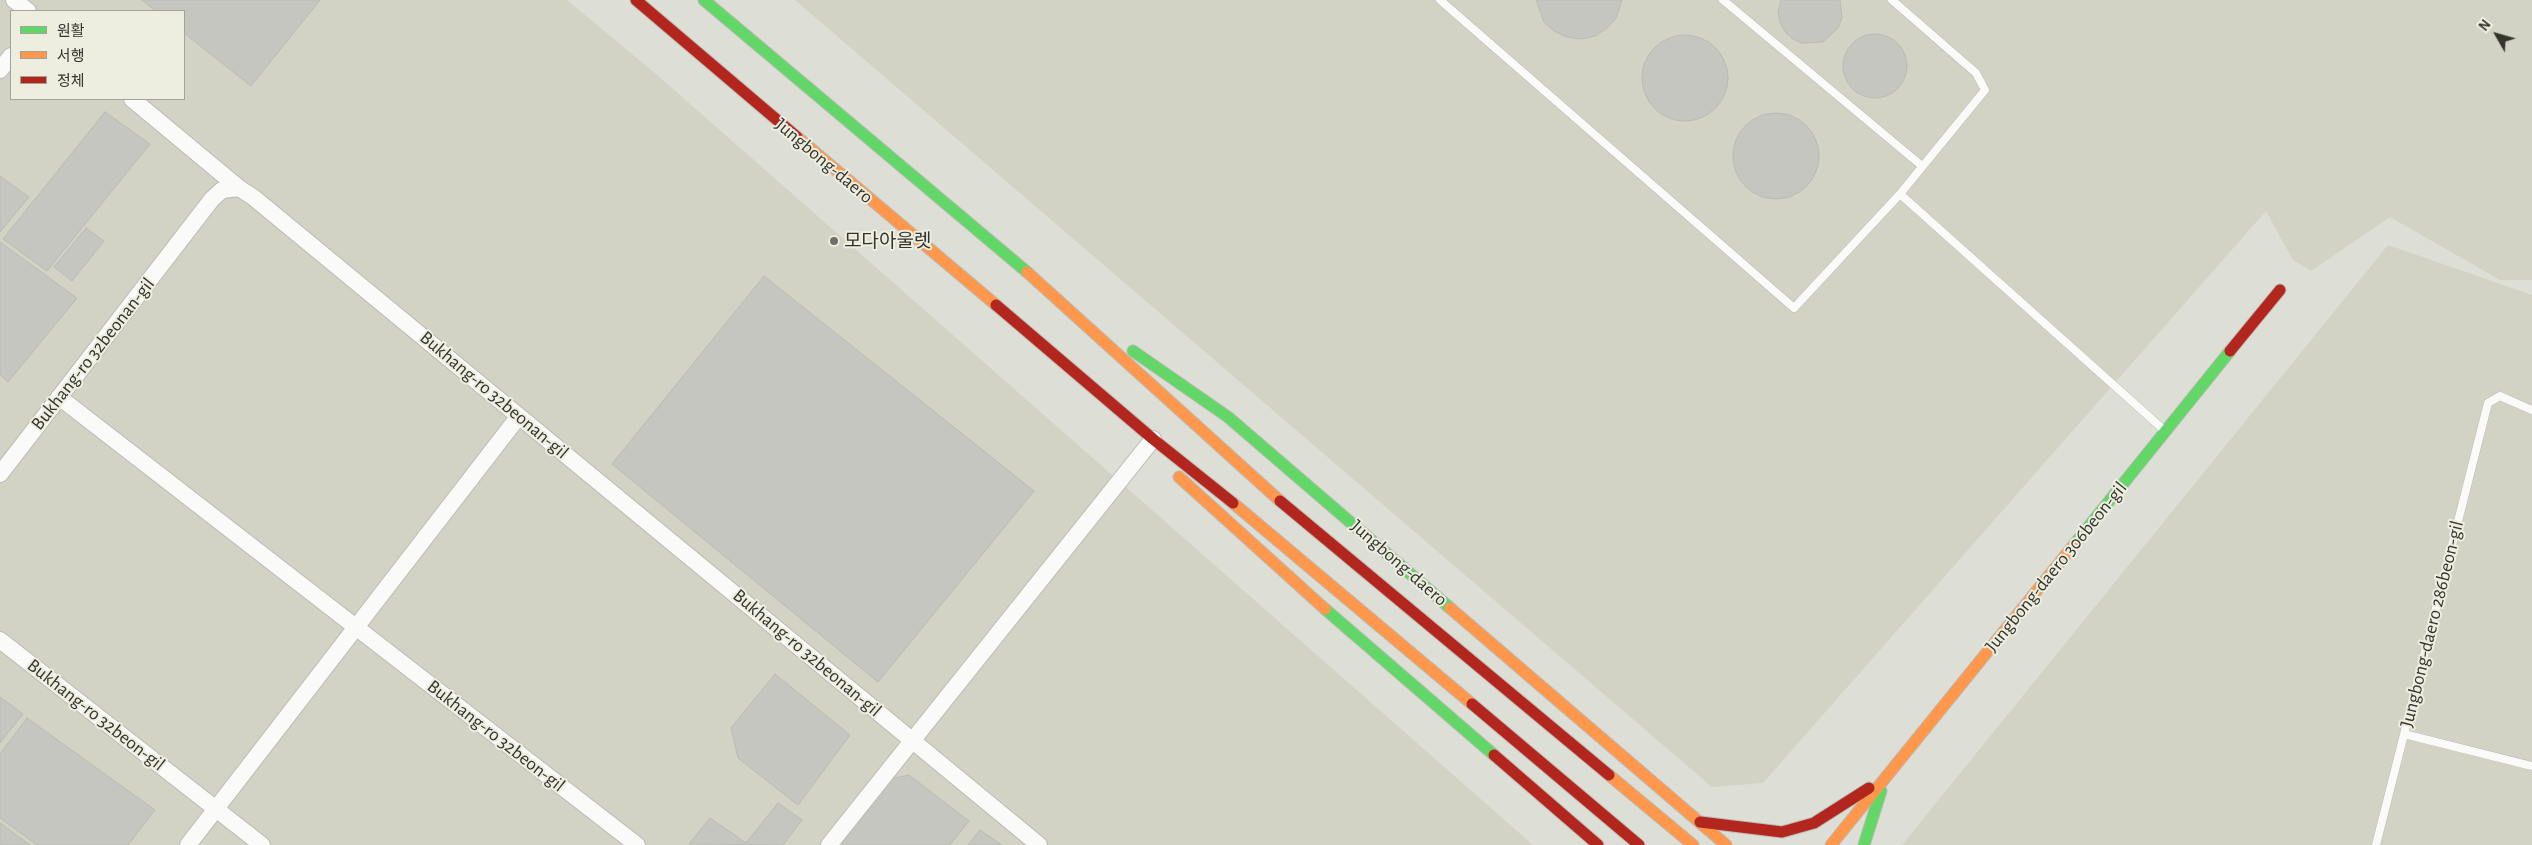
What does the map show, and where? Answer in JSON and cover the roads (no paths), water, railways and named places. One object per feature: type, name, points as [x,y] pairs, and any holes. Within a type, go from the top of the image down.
[{"type":"main road","name":"Jungbong-daero","points":[[636,0],[1013,321],[1150,443],[1260,552],[1598,845]]},
{"type":"main road","name":"Jungbong-daero","points":[[704,0],[1058,299],[1285,505],[1693,845]]},
{"type":"main road","name":"Jungbong-daero 306beon-gil","points":[[1831,845],[2280,290]]},
{"type":"main road","name":"Jungbong-daero","points":[[1058,299],[1228,417],[1726,845]]},
{"type":"main road","name":"Jungbong-daero","points":[[1150,443],[1265,528],[1639,845]]},
{"type":"main road","points":[[1700,822],[1782,832],[1814,823],[1886,777]]},
{"type":"main road","points":[[1864,845],[1886,777]]},
{"type":"street","points":[[14,0],[27,10]]},
{"type":"street","points":[[0,70],[10,57]]},
{"type":"street","points":[[133,100],[239,188]]},
{"type":"street","name":"Bukhang-ro 32beonan-gil","points":[[0,474],[212,199],[222,190],[239,188],[254,197],[1039,845]]},
{"type":"street","name":"Bukhang-ro 32beon-gil","points":[[59,397],[636,845]]},
{"type":"street","points":[[188,845],[519,416]]},
{"type":"street","points":[[830,845],[1150,443]]},
{"type":"street","name":"Bukhang-ro 32beon-gil","points":[[0,640],[262,845]]},
{"type":"lane","points":[[1440,0],[1794,308],[1900,194],[1985,90],[1976,73],[1892,0]]},
{"type":"lane","points":[[1724,0],[1922,166]]},
{"type":"lane","points":[[1900,194],[2166,431]]},
{"type":"lane","name":"Jungbong-daero 286beon-gil","points":[[2376,845],[2488,403],[2500,396],[2532,410]]},
{"type":"lane","points":[[2404,734],[2532,766]]},
{"type":"place","name":"모다아울렛","points":[[834,241]]}]
